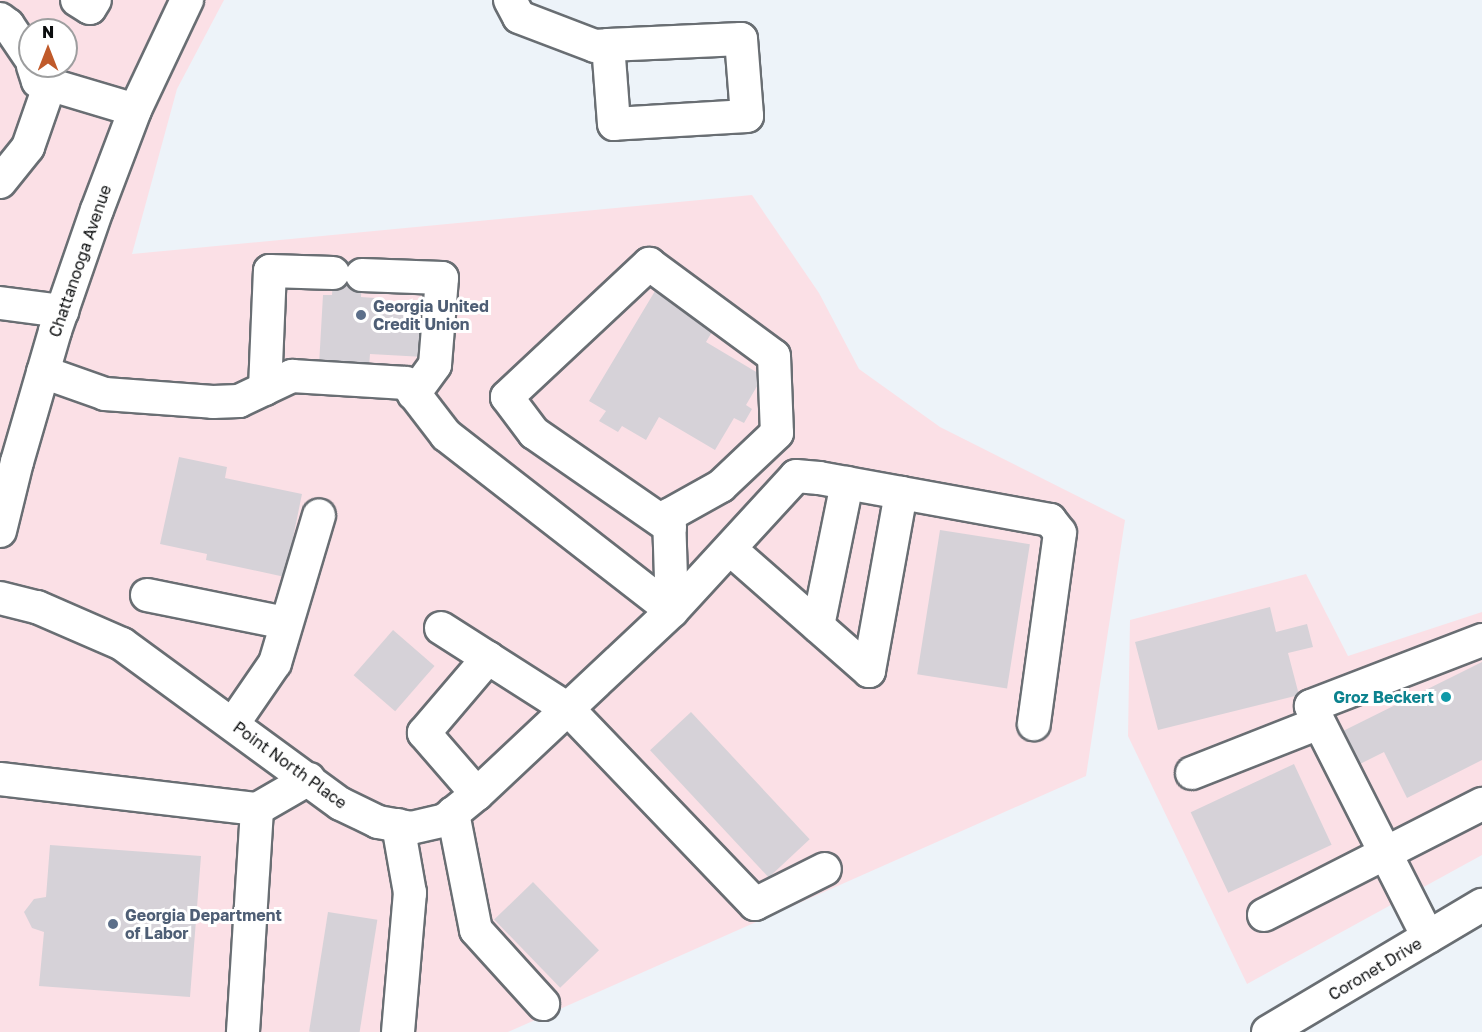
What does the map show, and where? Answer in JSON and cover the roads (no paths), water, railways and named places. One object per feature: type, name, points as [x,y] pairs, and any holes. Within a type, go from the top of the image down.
[{"type":"street","points":[[78,0],[90,8],[95,0]]},
{"type":"street","name":"Chattanooga Avenue","points":[[0,531],[5,488],[62,311],[135,110],[187,0]]},
{"type":"street","points":[[510,0],[519,17],[596,46],[608,45],[741,39],[747,116],[614,124],[608,45]]},
{"type":"street","points":[[0,19],[8,25],[18,40]]},
{"type":"street","points":[[0,182],[28,147],[41,78]]},
{"type":"street","points":[[50,78],[135,110]]},
{"type":"street","points":[[670,527],[534,433],[507,397],[649,264],[774,356],[777,433],[721,486],[669,515],[670,527],[672,611]]},
{"type":"street","points":[[265,389],[270,271],[442,278],[435,365],[414,394]]},
{"type":"street","points":[[0,303],[62,311]]},
{"type":"street","points":[[43,372],[105,394],[201,401],[239,401],[292,376],[406,383],[446,435],[672,611]]},
{"type":"street","name":"Point North Place","points":[[0,598],[37,607],[122,644],[341,804],[378,822],[411,828],[445,820],[477,794],[672,611],[796,476],[847,483]]},
{"type":"street","points":[[818,626],[847,483],[1050,520],[1060,533],[1034,724]]},
{"type":"street","points":[[730,549],[869,671],[901,493]]},
{"type":"street","points":[[233,724],[275,663],[319,515]]},
{"type":"street","points":[[147,595],[286,623]]},
{"type":"street","points":[[441,628],[568,709],[755,904],[825,869]]},
{"type":"street","points":[[1428,937],[1311,706],[1482,640]]},
{"type":"street","points":[[477,794],[424,733],[488,658]]},
{"type":"street","points":[[1192,773],[1319,723]]},
{"type":"street","points":[[0,779],[257,809],[309,779]]},
{"type":"street","points":[[1264,915],[1482,804]]},
{"type":"street","points":[[243,1032],[257,809]]},
{"type":"street","points":[[453,813],[476,930],[543,1004]]},
{"type":"street","points":[[398,825],[410,893],[398,1032]]},
{"type":"street","name":"Coronet Drive","points":[[1268,1032],[1482,905]]},
{"type":"place","name":"Georgia United Credit Union","points":[[361,315]]},
{"type":"place","name":"Groz Beckert","points":[[1446,697]]},
{"type":"place","name":"Georgia Department of Labor","points":[[113,924]]}]
